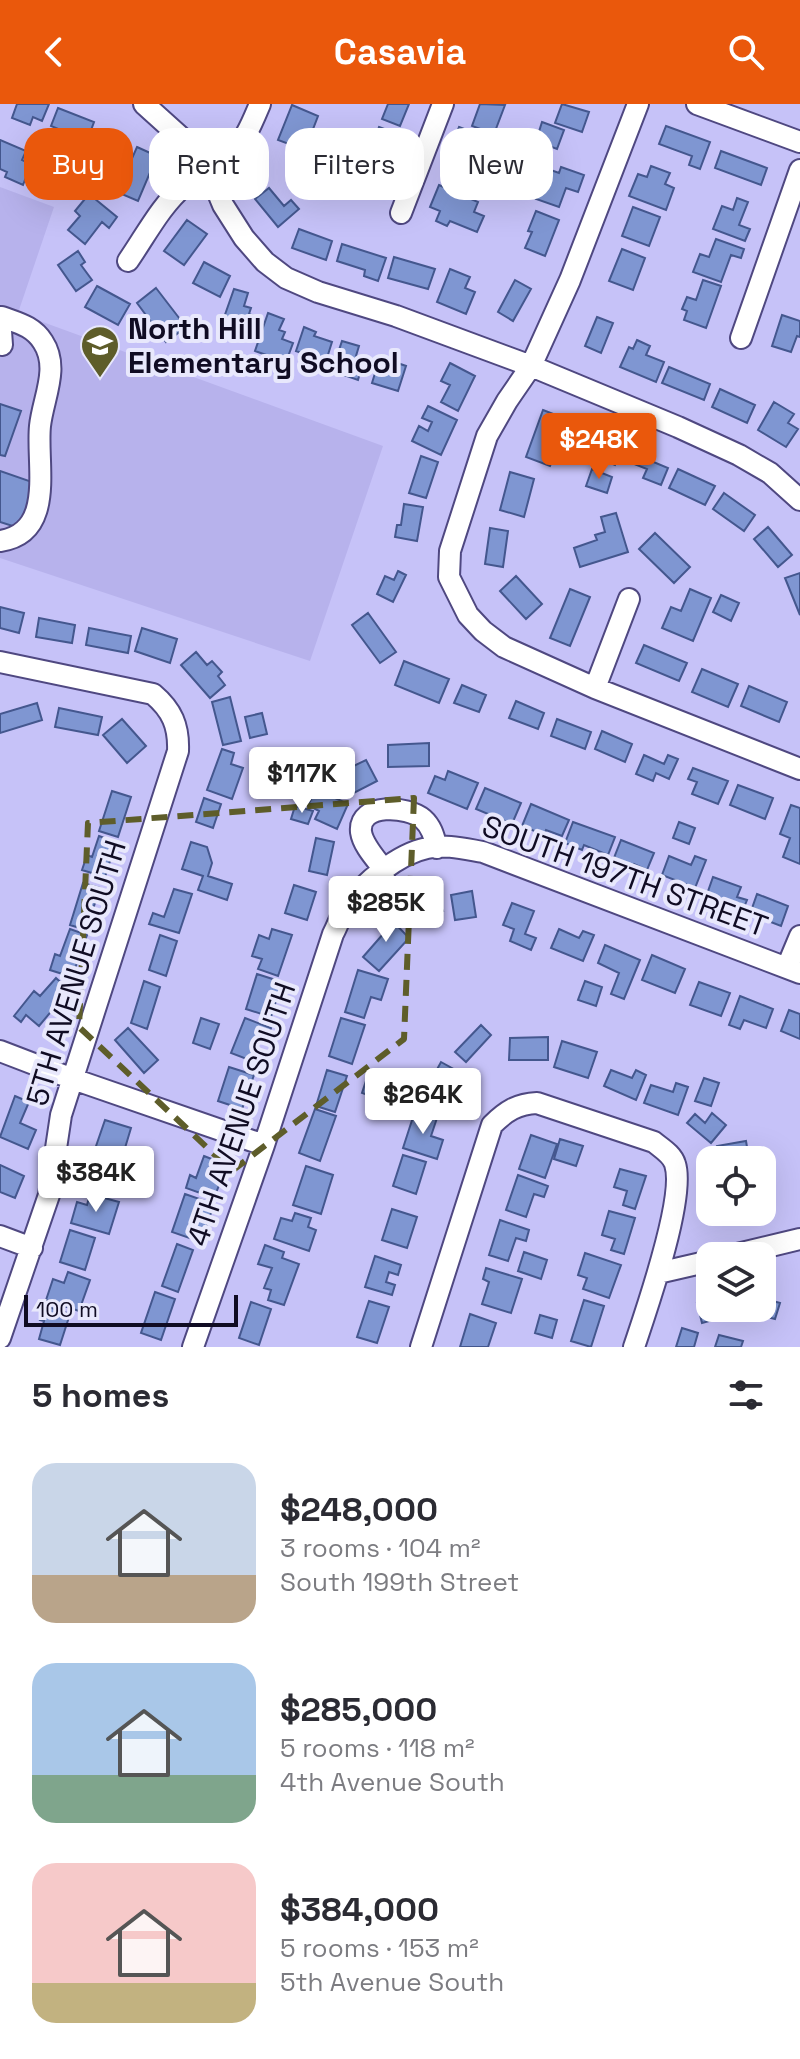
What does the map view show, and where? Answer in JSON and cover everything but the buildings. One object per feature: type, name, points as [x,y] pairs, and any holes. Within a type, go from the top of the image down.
[{"type":"street","points":[[144,104],[171,128]]},
{"type":"street","points":[[250,128],[260,104]]},
{"type":"street","points":[[401,213],[443,104]]},
{"type":"street","points":[[638,104],[570,280],[531,366],[487,436],[450,551],[449,577],[458,598],[483,631],[504,647],[595,688],[800,769]]},
{"type":"street","points":[[697,104],[800,142]]},
{"type":"street","points":[[741,338],[800,170]]},
{"type":"street","points":[[128,261],[169,200]]},
{"type":"street","points":[[221,200],[244,238],[265,262],[286,278],[531,366],[739,455],[770,473],[800,500]]},
{"type":"street","points":[[0,541],[18,537],[27,528],[39,502],[42,482],[40,427],[50,380],[50,360],[43,342],[31,328],[1,317],[2,345]]},
{"type":"street","points":[[595,688],[629,599]]},
{"type":"street","name":"5TH AVENUE SOUTH","points":[[0,662],[153,694],[166,705],[179,732],[178,751],[61,1115],[49,1195],[0,1338]]},
{"type":"street","points":[[385,871],[363,839],[360,829],[365,818],[372,813],[397,809],[420,817],[431,829],[437,848]]},
{"type":"street","name":"SOUTH 197TH STREET","points":[[385,871],[411,854],[428,848],[454,847],[483,852],[794,970]]},
{"type":"street","name":"4TH AVENUE SOUTH","points":[[193,1347],[333,934],[347,906],[385,871]]},
{"type":"street","points":[[794,970],[800,936]]},
{"type":"street","points":[[0,1051],[264,1145]]},
{"type":"street","points":[[421,1347],[492,1125],[505,1112],[521,1104],[537,1103],[654,1142],[669,1154],[675,1165],[674,1204],[658,1273],[634,1347]]},
{"type":"street","points":[[0,1236],[32,1248]]},
{"type":"street","points":[[776,1245],[800,1239]]},
{"type":"street","points":[[658,1273],[696,1264]]},
{"type":"highlighted area","points":[[414,798],[404,1039],[232,1171],[79,1027],[88,823]]},
{"type":"shaded area","name":"North Hill Elementary School","points":[[0,187],[24,196],[24,200],[35,200],[54,207],[18,313],[383,446],[310,661],[0,558]]},
{"type":"place","name":"North Hill Elementary School","points":[[100,379]]}]
